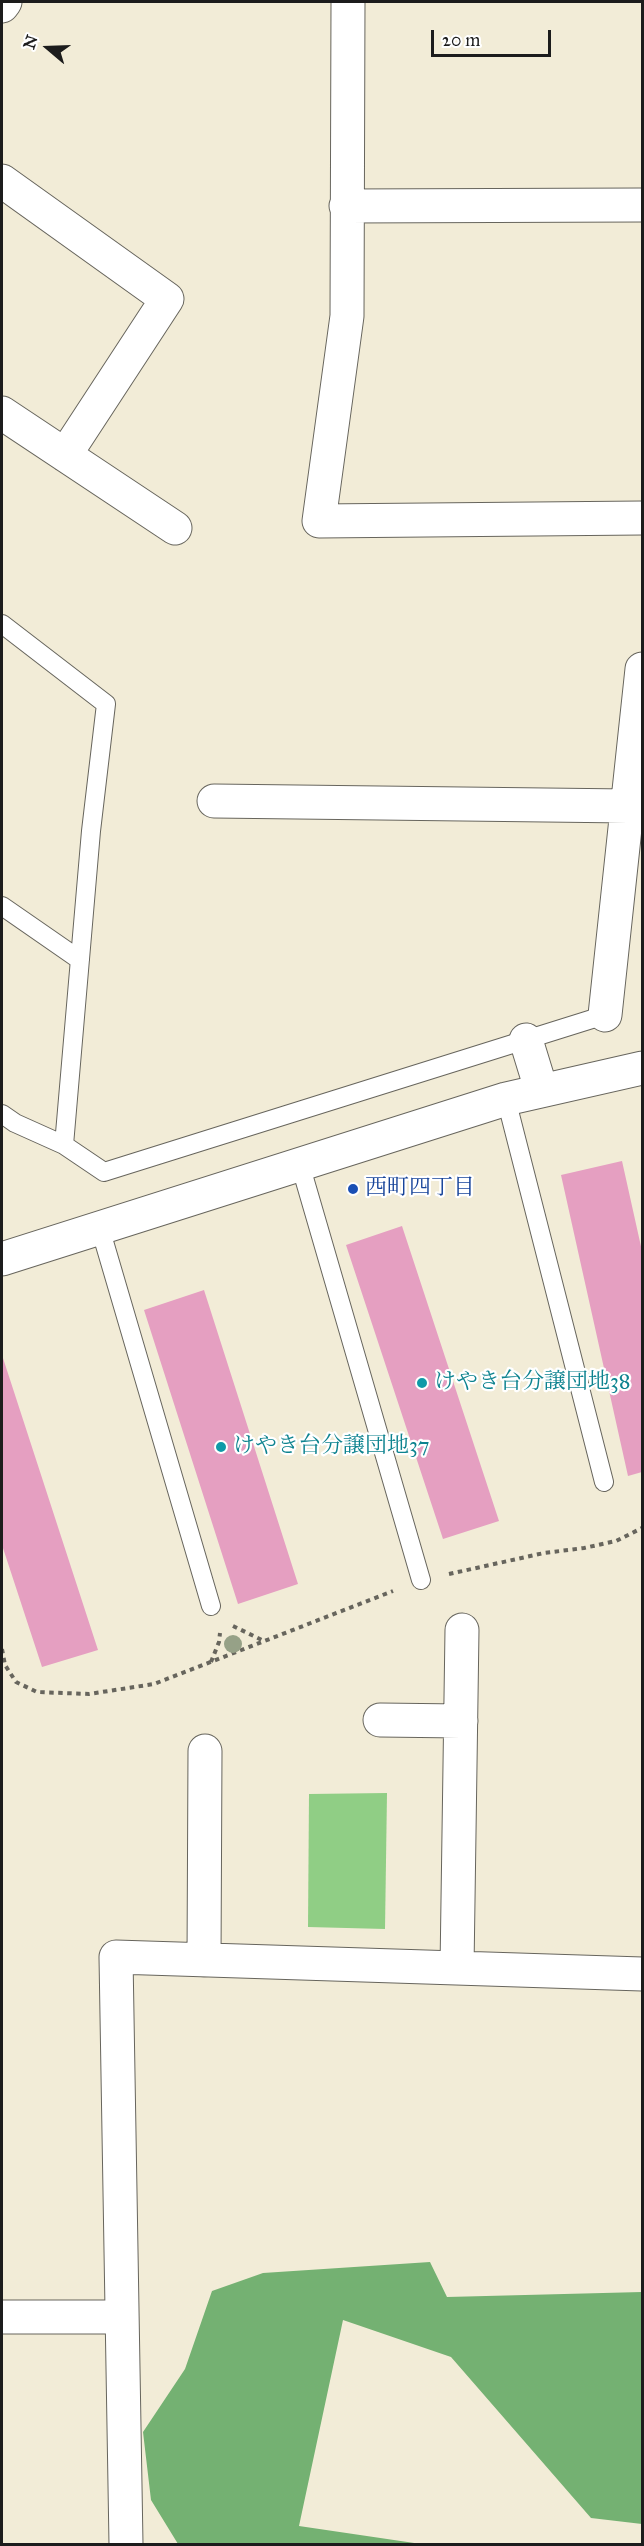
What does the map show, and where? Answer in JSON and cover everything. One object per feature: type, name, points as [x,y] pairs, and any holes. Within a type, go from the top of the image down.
[{"type":"street","points":[[2,6],[5,2]]},
{"type":"street","points":[[348,2],[347,316],[318,521],[642,518]]},
{"type":"street","points":[[2,181],[167,299],[65,454]]},
{"type":"street","points":[[346,206],[642,205]]},
{"type":"street","points":[[2,412],[175,528]]},
{"type":"street","points":[[605,1015],[635,806],[642,669]]},
{"type":"street","points":[[214,801],[635,806]]},
{"type":"street","points":[[526,1040],[541,1089]]},
{"type":"street","points":[[2,1259],[506,1099],[541,1089],[642,1068]]},
{"type":"street","points":[[457,1968],[462,1630]]},
{"type":"street","points":[[380,1720],[461,1721]]},
{"type":"street","points":[[204,1960],[206,1751]]},
{"type":"street","points":[[126,2544],[116,1957],[642,1974]]},
{"type":"street","points":[[2,2317],[121,2317]]},
{"type":"lane","points":[[2,624],[106,704],[64,1145]]},
{"type":"lane","points":[[2,906],[80,960]]},
{"type":"lane","points":[[6,1121],[64,1145],[104,1172],[605,1015]]},
{"type":"lane","points":[[506,1099],[604,1482]]},
{"type":"lane","points":[[300,1164],[421,1580]]},
{"type":"lane","points":[[100,1228],[211,1606]]},
{"type":"path","points":[[2,1649],[5,1665],[16,1682],[37,1692],[89,1694],[154,1684],[421,1580],[544,1553],[616,1541],[642,1528]]},
{"type":"path","points":[[211,1663],[219,1642],[220,1631]]},
{"type":"green space","points":[[387,1793],[385,1929],[308,1927],[309,1794]]},
{"type":"green space","points":[[430,2262],[447,2297],[642,2292],[642,2524],[591,2518],[451,2357],[343,2320],[299,2526],[421,2544],[178,2544],[151,2500],[143,2432],[185,2369],[212,2291],[263,2273]]},
{"type":"building","points":[[622,1161],[642,1251],[642,1472],[628,1476],[561,1175]]},
{"type":"building","name":"けやき台分譲団地38","points":[[402,1226],[499,1521],[443,1539],[346,1245]]},
{"type":"building","name":"けやき台分譲団地37","points":[[204,1290],[298,1584],[238,1604],[144,1310]]},
{"type":"building","points":[[2,1355],[98,1650],[42,1667],[2,1545]]},
{"type":"place","name":"西町四丁目","points":[[353,1189]]},
{"type":"place","name":"けやき台分譲団地38","points":[[422,1383]]},
{"type":"place","name":"けやき台分譲団地37","points":[[221,1447]]}]
